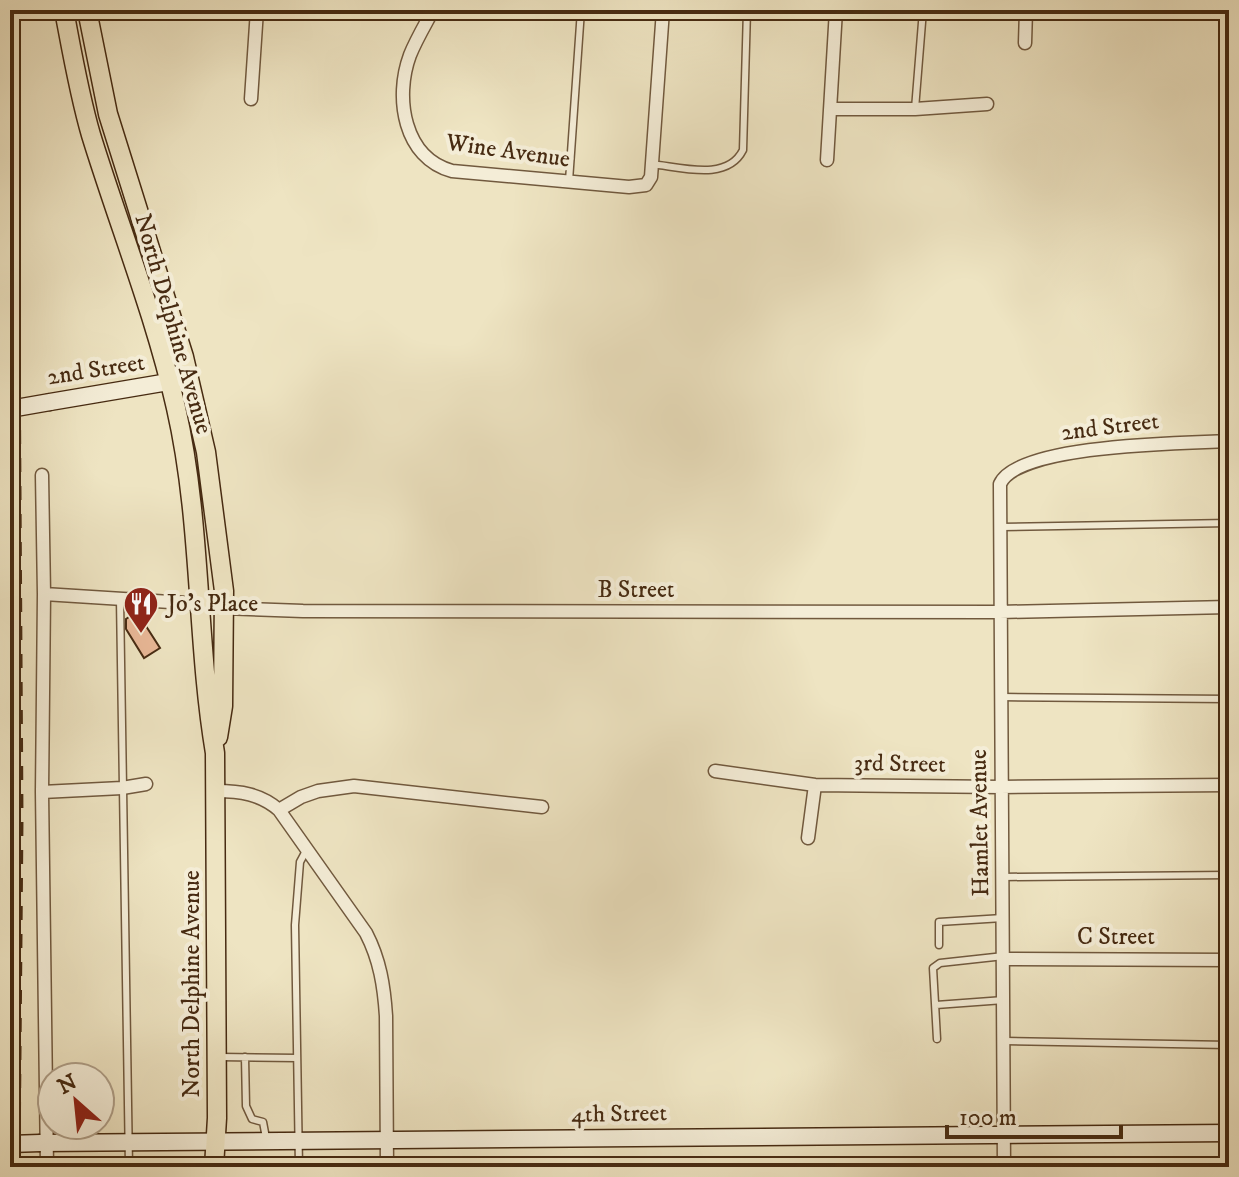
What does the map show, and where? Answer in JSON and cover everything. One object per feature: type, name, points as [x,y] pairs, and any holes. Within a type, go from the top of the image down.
[{"type":"main road","name":"North Delphine Avenue","points":[[64,10],[90,131],[169,383],[188,468],[202,604],[206,701],[215,753],[217,1057],[214,1167]]},
{"type":"main road","name":"North Delphine Avenue","points":[[87,10],[108,114],[190,378],[214,508],[223,608],[223,706],[215,753]]},
{"type":"street","points":[[251,99],[257,10]]},
{"type":"street","name":"Wine Avenue","points":[[433,10],[410,56],[404,82],[404,113],[409,131],[431,163],[452,171],[629,187],[646,185],[651,177],[651,164]]},
{"type":"street","points":[[651,164],[663,10]]},
{"type":"street","points":[[827,160],[836,10]]},
{"type":"street","points":[[1025,43],[1026,10]]},
{"type":"street","points":[[830,109],[915,109],[987,104]]},
{"type":"street","name":"2nd Street","points":[[10,409],[190,378]]},
{"type":"street","name":"2nd Street","points":[[1002,479],[1023,464],[1080,451],[1229,441]]},
{"type":"street","points":[[42,475],[43,1143],[47,1167]]},
{"type":"street","name":"Hamlet Avenue","points":[[1002,479],[1004,1167]]},
{"type":"street","name":"B Street","points":[[44,594],[223,608],[514,612],[1000,612],[1229,607]]},
{"type":"street","name":"3rd Street","points":[[715,771],[815,785],[1229,785]]},
{"type":"street","points":[[42,792],[146,784]]},
{"type":"street","points":[[808,838],[815,785]]},
{"type":"street","points":[[279,810],[318,791],[354,786],[542,807]]},
{"type":"street","points":[[216,791],[260,797],[279,810],[366,933],[378,959],[386,1016],[387,1167]]},
{"type":"street","name":"C Street","points":[[1004,958],[1229,960]]},
{"type":"street","name":"4th Street","points":[[10,1144],[1229,1133]]},
{"type":"lane","points":[[569,181],[581,10]]},
{"type":"lane","points":[[651,164],[718,170],[738,160],[743,150],[747,10]]},
{"type":"lane","points":[[915,109],[923,10]]},
{"type":"lane","points":[[1000,527],[1229,523]]},
{"type":"lane","points":[[120,599],[129,1167]]},
{"type":"lane","points":[[1001,697],[1229,699]]},
{"type":"lane","points":[[299,1167],[295,925],[300,862],[307,849]]},
{"type":"lane","points":[[1002,877],[1229,875]]},
{"type":"lane","points":[[939,945],[939,922],[1003,918]]},
{"type":"lane","points":[[937,1039],[933,968],[940,963],[1004,958]]},
{"type":"lane","points":[[936,1005],[1004,1000]]},
{"type":"lane","points":[[1004,1041],[1229,1045]]},
{"type":"lane","points":[[217,1057],[297,1058]]},
{"type":"lane","points":[[245,1057],[246,1106],[252,1119],[266,1126],[266,1141]]},
{"type":"building","points":[[137,612],[160,648],[144,658],[126,629],[126,619]]},
{"type":"railway","points":[[17,10],[22,818],[19,1167]]},
{"type":"place","name":"Jo's Place","points":[[141,635]]}]
